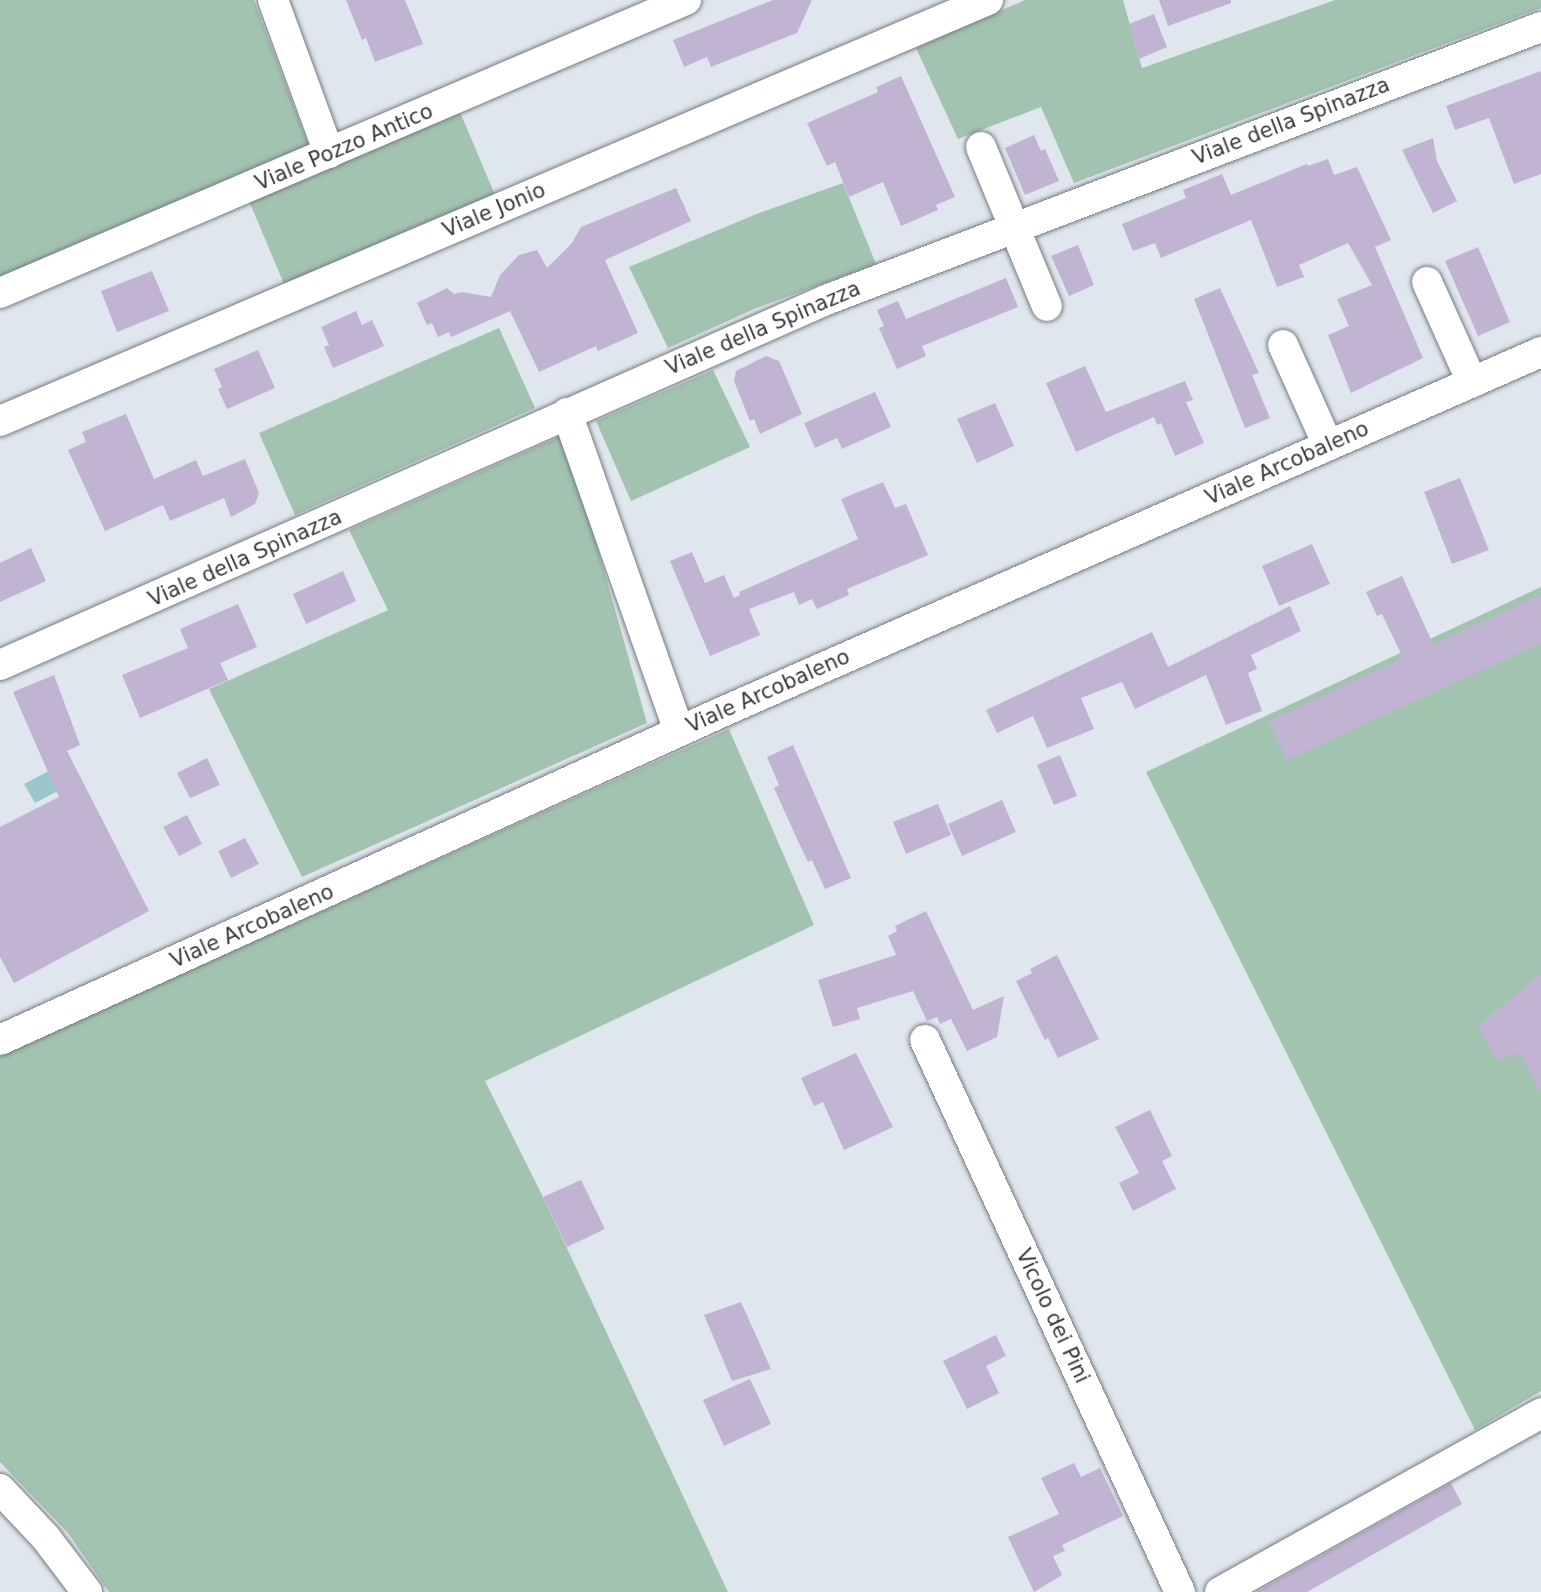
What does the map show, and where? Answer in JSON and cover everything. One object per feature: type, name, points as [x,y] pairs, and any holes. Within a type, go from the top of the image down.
[{"type":"street","points":[[273,0],[329,153]]},
{"type":"street","name":"Viale Pozzo Antico","points":[[0,293],[686,0]]},
{"type":"street","name":"Viale Jonio","points":[[0,421],[988,0]]},
{"type":"street","name":"Viale della Spinazza","points":[[0,665],[826,300],[1541,27]]},
{"type":"street","points":[[981,147],[1047,306]]},
{"type":"street","points":[[1427,282],[1472,382]]},
{"type":"street","points":[[1283,345],[1328,445]]},
{"type":"street","name":"Viale Arcobaleno","points":[[0,1040],[678,731],[1541,352]]},
{"type":"street","points":[[568,413],[678,731]]},
{"type":"street","name":"Vicolo dei Pini","points":[[925,1040],[1180,1592]]},
{"type":"street","points":[[1220,1592],[1541,1413]]},
{"type":"street","points":[[0,1489],[46,1538],[81,1590]]},
{"type":"green space","points":[[0,0],[254,0],[311,152],[0,282]]},
{"type":"green space","points":[[1025,0],[1123,0],[1142,68],[1335,0],[1541,0],[1541,8],[1074,183],[1041,107],[958,139],[916,48]]},
{"type":"green space","points":[[460,112],[495,195],[284,284],[249,201]]},
{"type":"green space","points":[[843,183],[876,264],[754,309],[668,348],[629,267],[759,213]]},
{"type":"green space","points":[[499,328],[535,408],[295,515],[259,433]]},
{"type":"green space","points":[[713,370],[750,447],[631,501],[596,421]]},
{"type":"green space","points":[[559,437],[590,521],[647,723],[302,877],[209,689],[388,610],[349,530]]},
{"type":"green space","points":[[1541,587],[1541,1391],[1475,1430],[1146,772]]},
{"type":"green space","points":[[729,729],[814,925],[485,1081],[543,1197],[728,1592],[109,1592],[68,1533],[0,1462],[0,1055]]},
{"type":"water","points":[[68,761],[79,780],[35,803],[24,784]]},
{"type":"building","points":[[346,0],[405,0],[423,44],[375,62],[366,38],[362,40]]},
{"type":"building","points":[[773,0],[812,0],[797,33],[711,67],[707,57],[684,67],[673,40]]},
{"type":"building","points":[[1159,0],[1231,0],[1231,3],[1168,26]]},
{"type":"building","points":[[1154,14],[1167,47],[1139,59],[1129,24]]},
{"type":"building","points":[[1541,71],[1541,174],[1514,184],[1489,118],[1455,130],[1446,106]]},
{"type":"building","points":[[901,76],[955,197],[936,205],[938,210],[901,226],[883,182],[849,197],[835,162],[827,166],[807,123],[878,92],[876,87]]},
{"type":"building","points":[[1034,135],[1041,151],[1045,149],[1059,181],[1025,195],[1005,148]]},
{"type":"building","points":[[1433,138],[1437,161],[1457,201],[1433,213],[1402,150]]},
{"type":"building","points":[[1328,159],[1334,175],[1357,167],[1391,240],[1375,247],[1423,358],[1351,393],[1328,335],[1349,326],[1337,299],[1372,285],[1348,243],[1299,265],[1304,277],[1277,287],[1251,220],[1161,258],[1155,243],[1133,251],[1122,224],[1186,198],[1183,190],[1222,174],[1231,195],[1307,164],[1308,166]]},
{"type":"building","points":[[676,188],[691,221],[605,260],[638,333],[598,351],[596,346],[539,372],[510,311],[451,337],[449,332],[438,337],[432,323],[427,325],[417,303],[447,288],[454,294],[462,292],[491,297],[500,275],[519,255],[537,250],[547,268],[572,243],[581,227]]},
{"type":"building","points":[[1078,245],[1094,285],[1069,296],[1051,256]]},
{"type":"building","points":[[1478,247],[1510,322],[1478,336],[1445,261]]},
{"type":"building","points":[[152,271],[169,311],[117,332],[101,291]]},
{"type":"building","points":[[1006,278],[1018,307],[922,346],[926,356],[897,369],[879,328],[884,326],[877,310],[898,301],[906,319]]},
{"type":"building","points":[[1220,288],[1259,373],[1252,375],[1270,418],[1245,428],[1194,299]]},
{"type":"building","points":[[356,311],[362,325],[372,320],[384,346],[333,368],[324,347],[329,345],[321,327]]},
{"type":"building","points":[[258,350],[275,388],[227,409],[218,389],[222,387],[214,369]]},
{"type":"building","points":[[766,356],[779,361],[802,414],[760,434],[754,419],[750,421],[734,381],[736,371]]},
{"type":"building","points":[[1085,366],[1106,412],[1185,381],[1193,400],[1186,402],[1204,443],[1175,456],[1161,423],[1157,425],[1154,417],[1076,452],[1046,383]]},
{"type":"building","points":[[875,392],[891,427],[842,449],[837,438],[815,448],[804,423]]},
{"type":"building","points":[[995,403],[1014,446],[977,463],[957,419]]},
{"type":"building","points":[[126,414],[154,479],[196,460],[203,476],[245,459],[259,493],[255,504],[231,517],[224,498],[170,521],[163,505],[105,531],[68,450],[86,442],[82,432]]},
{"type":"building","points":[[1460,478],[1489,550],[1452,564],[1424,492]]},
{"type":"building","points":[[883,482],[895,508],[906,504],[928,555],[847,589],[849,595],[817,609],[812,599],[799,605],[794,592],[749,609],[760,635],[710,656],[670,561],[692,552],[705,583],[724,575],[734,598],[740,595],[739,592],[858,539],[841,499]]},
{"type":"building","points":[[1312,544],[1330,584],[1279,606],[1262,566]]},
{"type":"building","points":[[31,548],[46,581],[0,602],[0,563]]},
{"type":"building","points":[[343,571],[356,601],[306,624],[293,594]]},
{"type":"building","points":[[1402,576],[1433,644],[1541,595],[1541,643],[1287,760],[1269,721],[1403,658],[1382,614],[1377,616],[1366,592]]},
{"type":"building","points":[[238,604],[257,647],[220,663],[228,680],[140,718],[122,675],[188,648],[180,629]]},
{"type":"building","points":[[1290,606],[1301,631],[1251,655],[1257,669],[1248,673],[1262,711],[1226,725],[1206,675],[1135,709],[1122,682],[1081,698],[1094,729],[1047,748],[1033,716],[997,733],[986,710],[1152,632],[1168,667]]},
{"type":"building","points":[[54,675],[80,745],[67,751],[149,911],[14,983],[0,957],[0,827],[59,797],[13,692]]},
{"type":"building","points":[[793,745],[851,878],[825,889],[812,860],[808,862],[774,788],[779,785],[767,757]]},
{"type":"building","points":[[1060,755],[1077,796],[1054,805],[1037,765]]},
{"type":"building","points":[[207,758],[220,785],[190,798],[177,773]]},
{"type":"building","points":[[1002,800],[1016,832],[962,856],[948,824]]},
{"type":"building","points":[[938,804],[951,835],[906,854],[893,822]]},
{"type":"building","points":[[187,815],[202,844],[179,856],[163,827]]},
{"type":"building","points":[[245,838],[259,864],[231,878],[218,851]]},
{"type":"building","points":[[926,911],[973,1010],[1004,996],[997,1037],[967,1051],[951,1019],[940,1024],[937,1017],[927,1021],[913,991],[857,1008],[860,1019],[833,1027],[818,980],[896,955],[888,936],[897,931],[895,926]]},
{"type":"building","points":[[1057,955],[1099,1039],[1058,1058],[1048,1038],[1045,1040],[1016,981],[1032,973],[1030,969]]},
{"type":"building","points":[[1541,974],[1541,1092],[1520,1053],[1496,1060],[1478,1026]]},
{"type":"building","points":[[856,1053],[893,1127],[844,1150],[823,1102],[814,1106],[801,1078]]},
{"type":"building","points":[[1150,1110],[1172,1156],[1162,1161],[1176,1189],[1133,1211],[1119,1183],[1139,1173],[1115,1127]]},
{"type":"building","points":[[581,1180],[605,1229],[567,1247],[543,1197]]},
{"type":"building","points":[[741,1302],[771,1369],[732,1381],[704,1315]]},
{"type":"building","points":[[996,1335],[1006,1356],[986,1366],[999,1393],[967,1409],[943,1361]]},
{"type":"building","points":[[750,1379],[771,1424],[724,1446],[703,1400]]},
{"type":"building","points":[[1074,1463],[1081,1477],[1100,1468],[1123,1516],[1062,1545],[1065,1551],[1053,1556],[1062,1575],[1034,1592],[1008,1537],[1059,1514],[1041,1478]]},
{"type":"building","points":[[1451,1483],[1462,1504],[1307,1592],[1256,1592]]}]
